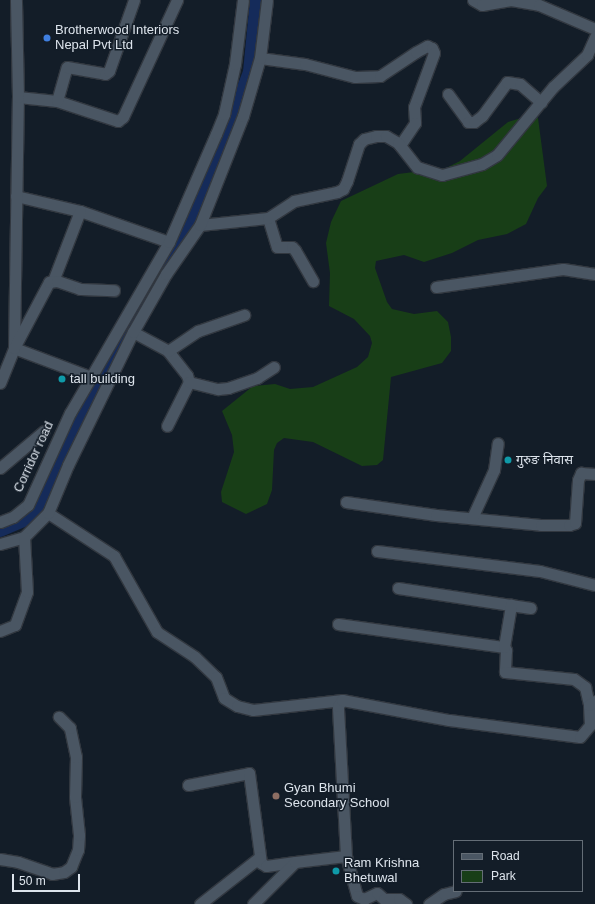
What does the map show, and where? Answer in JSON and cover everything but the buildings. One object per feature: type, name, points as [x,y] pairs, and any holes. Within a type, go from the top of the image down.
[{"type":"street","points":[[14,348],[18,97],[16,0]]},
{"type":"street","points":[[57,101],[67,67],[105,74],[109,71],[134,0]]},
{"type":"street","points":[[18,97],[57,101],[112,120],[118,121],[123,118],[177,0]]},
{"type":"street","name":"Corridor road","points":[[0,522],[13,517],[28,505],[70,413],[169,242],[224,114],[235,64],[243,0]]},
{"type":"street","points":[[0,544],[24,537],[48,513],[68,465],[133,332],[166,274],[200,225],[243,116],[260,58],[267,0]]},
{"type":"street","points":[[473,0],[482,5],[511,0],[539,5],[595,29]]},
{"type":"street","points":[[200,225],[268,218],[294,201],[343,189],[364,139],[386,136],[400,146],[417,167],[442,175],[482,164],[497,155],[553,87],[587,55],[595,37]]},
{"type":"street","points":[[260,58],[305,64],[355,77],[380,76],[427,46],[432,48],[434,53],[416,97],[415,124],[400,146]]},
{"type":"street","points":[[448,94],[468,122],[474,122],[482,116],[508,82],[520,84],[541,102]]},
{"type":"street","points":[[16,196],[80,212],[169,242]]},
{"type":"street","points":[[0,383],[14,348],[49,282],[53,281],[80,212]]},
{"type":"street","points":[[268,218],[277,248],[292,248],[295,250],[313,280]]},
{"type":"street","points":[[436,286],[563,269],[595,274]]},
{"type":"street","points":[[53,281],[80,289],[114,290]]},
{"type":"street","points":[[168,351],[198,331],[244,315]]},
{"type":"street","points":[[133,332],[168,351],[177,360],[189,382],[218,389],[228,388],[257,378],[274,367]]},
{"type":"street","points":[[14,348],[91,377]]},
{"type":"street","points":[[167,426],[189,382]]},
{"type":"street","points":[[0,468],[44,431]]},
{"type":"street","points":[[472,518],[494,470],[498,443]]},
{"type":"street","points":[[346,502],[541,525],[575,523],[578,480],[581,473],[595,474]]},
{"type":"street","points":[[48,513],[114,556],[157,632],[195,657],[216,677],[224,698],[237,706],[253,710],[342,700],[449,720],[580,737],[590,725],[592,703],[585,687],[574,679],[505,672],[506,650],[504,647],[511,605]]},
{"type":"street","points":[[0,632],[15,625],[26,592],[24,537]]},
{"type":"street","points":[[377,550],[540,572],[595,584]]},
{"type":"street","points":[[398,588],[531,608]]},
{"type":"street","points":[[338,624],[504,647]]},
{"type":"street","points":[[342,700],[338,706],[346,856],[352,886],[357,896],[364,901],[377,893],[384,899],[399,899],[406,904]]},
{"type":"street","points":[[0,859],[18,862],[52,874],[64,872],[71,867],[78,850],[79,835],[75,797],[76,757],[70,728],[59,717]]},
{"type":"street","points":[[188,785],[249,773],[261,863],[266,866],[346,856]]},
{"type":"street","points":[[200,904],[260,857]]},
{"type":"street","points":[[253,904],[295,862]]},
{"type":"street","points":[[429,904],[444,894],[453,892]]},
{"type":"green space","points":[[531,115],[538,118],[547,186],[538,198],[526,224],[507,234],[478,240],[452,253],[424,262],[404,255],[376,261],[375,268],[387,302],[392,309],[414,314],[437,311],[448,322],[451,337],[451,351],[442,363],[391,377],[383,460],[377,465],[362,466],[313,442],[284,438],[277,443],[274,450],[272,490],[267,504],[246,514],[222,502],[221,492],[234,452],[232,435],[222,411],[253,386],[275,384],[290,389],[313,387],[357,367],[368,357],[372,343],[370,336],[354,319],[329,306],[330,273],[326,243],[331,222],[341,201],[398,174],[446,168],[460,161],[508,122]]},
{"type":"waterway","points":[[0,529],[31,516],[61,461],[73,428],[99,377],[183,231],[196,217],[251,72],[258,0]]},
{"type":"place","name":"Brotherwood Interiors Nepal Pvt Ltd","points":[[47,38]]},
{"type":"place","name":"tall building","points":[[62,379]]},
{"type":"place","name":"गुरुङ निवास","points":[[508,460]]},
{"type":"place","name":"Gyan Bhumi Secondary School","points":[[276,796]]},
{"type":"place","name":"Ram Krishna Bhetuwal","points":[[336,871]]}]
